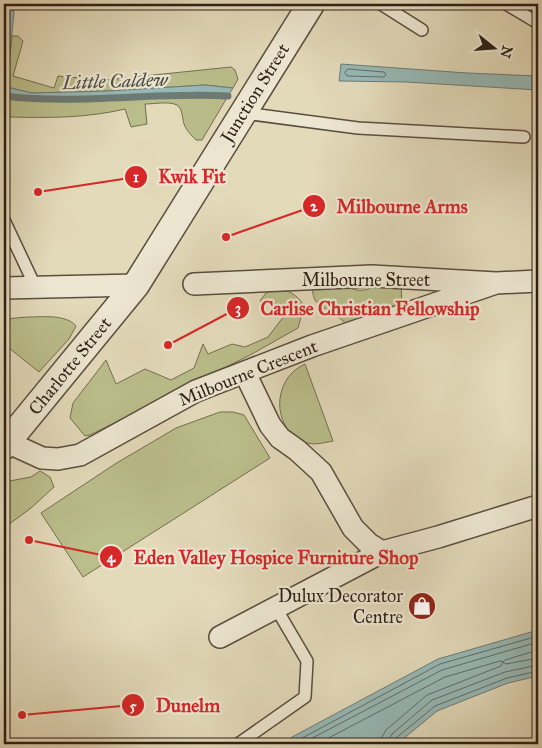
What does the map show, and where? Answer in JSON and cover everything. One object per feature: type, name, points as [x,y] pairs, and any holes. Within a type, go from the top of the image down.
[{"type":"street","name":"Junction Street","points":[[136,285],[312,4]]},
{"type":"street","name":"Milbourne Street","points":[[194,284],[372,276],[496,283],[538,281]]},
{"type":"street","name":"Milbourne Crescent","points":[[6,444],[42,458],[58,459],[80,455],[196,391],[312,346],[496,283]]},
{"type":"street","points":[[4,288],[136,285]]},
{"type":"street","name":"Charlotte Street","points":[[6,444],[136,285]]},
{"type":"street","points":[[245,373],[270,425],[280,438],[298,450],[321,472],[353,528],[369,544],[382,552]]},
{"type":"street","points":[[220,637],[382,552],[538,506]]},
{"type":"lane","points":[[382,4],[422,30]]},
{"type":"lane","points":[[506,4],[538,23]]},
{"type":"lane","points":[[243,112],[358,128],[524,136]]},
{"type":"lane","points":[[4,220],[36,288]]},
{"type":"lane","points":[[238,744],[305,697],[307,661],[276,608]]},
{"type":"green space","points":[[12,36],[18,36],[23,41],[13,76],[54,88],[58,76],[105,80],[231,67],[235,70],[238,79],[233,88],[205,85],[32,93],[6,87]]},
{"type":"green space","points":[[191,94],[228,96],[202,140],[196,140],[186,128],[180,109],[177,105],[170,103],[145,104],[147,124],[131,127],[125,109],[68,117],[11,117],[4,114],[4,96],[48,100]]},
{"type":"green space","points":[[332,280],[354,290],[365,290],[376,284],[401,287],[402,302],[398,307],[348,326],[334,313],[317,303],[313,295],[313,284]]},
{"type":"green space","points":[[276,287],[292,294],[304,306],[298,328],[252,354],[90,435],[85,436],[70,418],[73,403],[106,360],[116,384],[145,369],[171,380],[194,368],[203,344],[208,354],[232,344],[245,347],[268,337],[284,316],[282,306],[260,301],[266,293]]},
{"type":"green space","points":[[28,317],[60,318],[72,322],[76,326],[69,339],[39,372],[4,344],[4,319]]},
{"type":"green space","points":[[305,364],[333,441],[313,444],[302,441],[294,436],[282,419],[280,399],[282,389],[291,374]]},
{"type":"green space","points":[[220,412],[233,412],[244,415],[270,458],[83,577],[41,513],[115,464],[176,428]]},
{"type":"green space","points":[[40,471],[50,477],[54,487],[31,508],[4,528],[4,482],[31,477]]},
{"type":"water","points":[[4,5],[12,7],[14,12],[7,87],[32,93],[205,85],[233,88],[228,96],[60,99],[4,96]]},
{"type":"water","points":[[341,64],[538,76],[538,90],[406,82],[339,81]]},
{"type":"water","points":[[538,630],[538,676],[508,683],[437,711],[397,744],[283,744],[292,737],[438,659]]},
{"type":"waterway","name":"Little Caldew","points":[[4,17],[4,30]]},
{"type":"waterway","name":"Little Caldew","points":[[4,96],[60,99],[228,96]]},
{"type":"place","name":"Kwik Fit","points":[[38,192]]},
{"type":"place","name":"Milbourne Arms","points":[[226,237]]},
{"type":"place","name":"Carlise Christian Fellowship","points":[[168,345]]},
{"type":"place","name":"Eden Valley Hospice Furniture Shop","points":[[29,540]]},
{"type":"place","name":"Dulux Decorator Centre","points":[[422,606]]},
{"type":"place","name":"Dunelm","points":[[22,715]]}]
